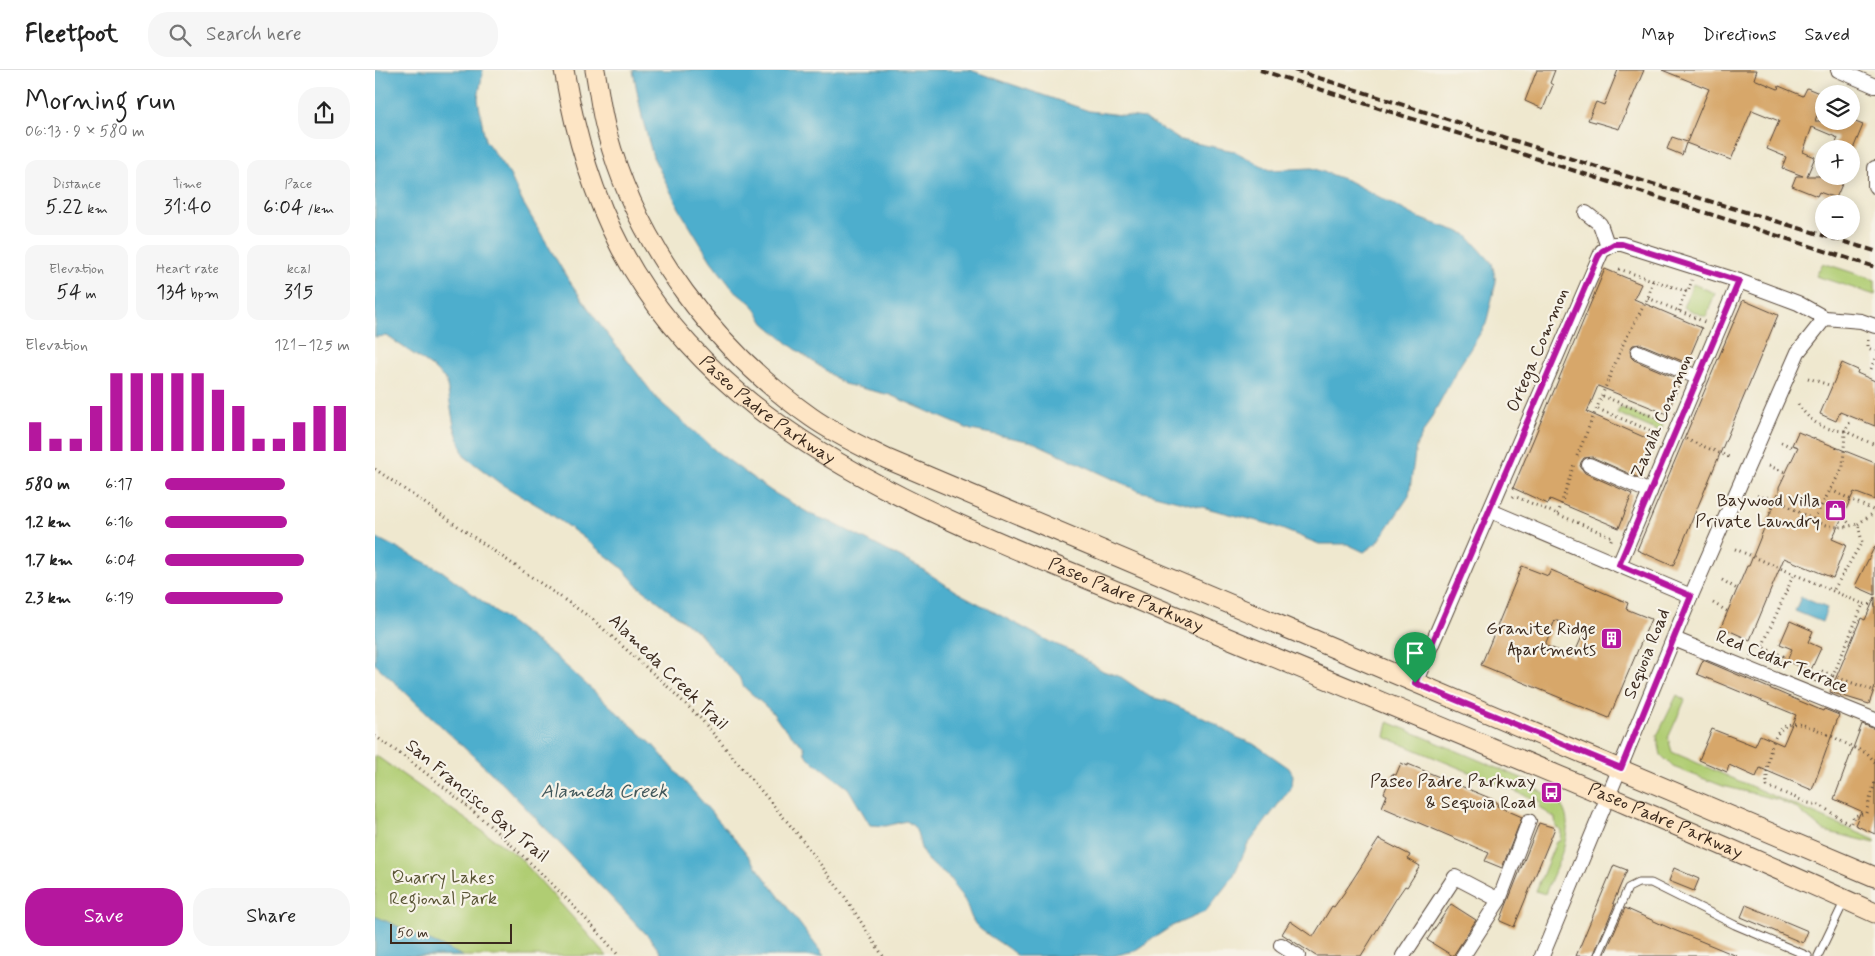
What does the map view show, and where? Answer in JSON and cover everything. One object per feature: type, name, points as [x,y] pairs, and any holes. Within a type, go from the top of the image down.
[{"type":"main road","name":"Paseo Padre Parkway","points":[[564,70],[571,114],[586,169],[606,222],[633,272],[662,312],[699,354],[738,393],[781,426],[836,462],[974,530],[1362,695],[1607,796],[1875,913]]},
{"type":"main road","name":"Paseo Padre Parkway","points":[[595,70],[606,132],[618,170],[643,224],[671,273],[730,348],[775,389],[811,417],[887,460],[1621,768],[1875,877]]},
{"type":"street","points":[[1838,70],[1875,86]]},
{"type":"street","points":[[1875,168],[1875,186]]},
{"type":"street","points":[[1586,212],[1600,224],[1608,246],[1622,244],[1739,281],[1798,303],[1825,318],[1861,321],[1875,326]]},
{"type":"street","name":"Ortega Common","points":[[1415,683],[1491,510],[1598,257],[1608,246]]},
{"type":"street","name":"Zavala Common","points":[[1619,565],[1676,434],[1739,281]]},
{"type":"street","name":"Sequoia Road","points":[[1541,956],[1607,796],[1621,768],[1691,596],[1798,352],[1825,318]]},
{"type":"street","points":[[1637,352],[1699,378]]},
{"type":"street","points":[[1589,465],[1650,492]]},
{"type":"street","points":[[1491,510],[1691,596]]},
{"type":"street","name":"Red Cedar Terrace","points":[[1674,638],[1875,720]]},
{"type":"street","points":[[1463,956],[1499,900],[1529,821]]},
{"type":"street","points":[[1403,956],[1455,877],[1499,900]]},
{"type":"street","points":[[1281,944],[1298,956]]},
{"type":"lane","points":[[1598,956],[1628,888],[1638,883],[1651,883],[1735,925],[1808,956]]},
{"type":"lane","points":[[1817,956],[1845,899]]},
{"type":"path","points":[[1619,269],[1689,292],[1692,279],[1701,282]]},
{"type":"path","points":[[1558,514],[1575,460],[1598,409],[1624,342],[1648,298],[1653,280]]},
{"type":"path","points":[[1679,311],[1686,291]]},
{"type":"path","points":[[1648,298],[1719,328]]},
{"type":"path","points":[[1865,337],[1869,341],[1868,348],[1875,351]]},
{"type":"path","points":[[1871,369],[1875,358]]},
{"type":"path","points":[[1808,378],[1829,385]]},
{"type":"path","points":[[1603,396],[1676,434],[1729,457]]},
{"type":"path","points":[[1798,404],[1807,416],[1819,426],[1845,431],[1875,445]]},
{"type":"path","points":[[1598,409],[1676,434]]},
{"type":"path","points":[[1814,519],[1843,467],[1845,431],[1851,420]]},
{"type":"path","points":[[1781,442],[1794,448]]},
{"type":"path","points":[[1769,466],[1785,472]]},
{"type":"path","name":"Alameda Creek Trail","points":[[375,469],[591,618],[667,686],[701,719],[800,837],[845,897],[883,956]]},
{"type":"path","points":[[1757,496],[1777,499],[1814,519],[1842,527],[1858,524],[1875,512],[1831,490]]},
{"type":"path","points":[[1505,516],[1514,496],[1612,537],[1610,544]]},
{"type":"path","points":[[1770,513],[1777,499]]},
{"type":"path","points":[[1844,518],[1851,525]]},
{"type":"path","points":[[1833,592],[1862,542],[1858,524]]},
{"type":"path","points":[[1735,549],[1833,592],[1863,604],[1875,605]]},
{"type":"path","points":[[1778,668],[1783,656],[1763,648],[1794,574]]},
{"type":"path","points":[[1722,580],[1737,589]]},
{"type":"path","points":[[1713,603],[1727,612]]},
{"type":"path","points":[[1833,676],[1863,604]]},
{"type":"path","points":[[1805,680],[1814,684],[1820,670],[1875,691]]},
{"type":"path","points":[[1875,762],[1867,753],[1798,723],[1784,727],[1775,738],[1766,773],[1767,786],[1808,803],[1820,805],[1850,825],[1854,816],[1866,813],[1875,782]]},
{"type":"path","name":"San Francisco Bay Trail","points":[[375,736],[507,839],[543,872],[619,956]]},
{"type":"green space","points":[[1823,263],[1875,280],[1875,295],[1816,276]]},
{"type":"green space","points":[[1693,284],[1715,293],[1706,317],[1683,307]]},
{"type":"green space","points":[[1620,407],[1663,426],[1660,432],[1617,413]]},
{"type":"green space","points":[[1677,695],[1685,700],[1668,738],[1672,752],[1875,840],[1875,843],[1824,831],[1796,808],[1779,800],[1723,786],[1673,767],[1661,755],[1657,736]]},
{"type":"green space","points":[[1388,722],[1538,785],[1526,787],[1547,794],[1560,804],[1566,816],[1567,830],[1559,862],[1545,894],[1536,891],[1556,842],[1560,841],[1561,830],[1556,827],[1555,818],[1539,807],[1541,802],[1385,737]]},
{"type":"green space","name":"Quarry Lakes Regional Park","points":[[375,755],[519,857],[607,956],[375,956]]},
{"type":"water","points":[[375,70],[483,70],[478,99],[485,140],[510,175],[522,201],[566,276],[598,322],[657,399],[717,452],[771,491],[812,515],[831,522],[919,567],[955,591],[1050,642],[1072,651],[1103,671],[1121,677],[1150,697],[1166,701],[1214,723],[1236,737],[1256,745],[1289,768],[1293,775],[1292,786],[1247,846],[1233,877],[1205,912],[1172,926],[1134,951],[1113,956],[1017,956],[977,926],[972,919],[965,900],[953,881],[924,855],[916,830],[911,824],[906,821],[886,826],[870,825],[848,788],[805,754],[804,747],[781,725],[772,712],[744,687],[739,677],[698,632],[638,586],[622,568],[580,535],[542,508],[501,484],[464,456],[454,426],[446,380],[431,366],[387,336],[375,337]]},
{"type":"water","points":[[633,70],[970,70],[1089,111],[1144,118],[1180,140],[1234,151],[1270,170],[1312,168],[1349,181],[1419,218],[1466,234],[1492,263],[1496,282],[1486,324],[1457,370],[1416,446],[1409,496],[1378,542],[1364,552],[1347,544],[1319,544],[1269,524],[1139,491],[1033,442],[971,430],[890,395],[844,384],[790,345],[764,323],[753,305],[732,288],[711,261],[681,212],[653,157],[642,117]]},
{"type":"water","name":"Alameda Creek","points":[[375,537],[442,571],[555,656],[653,745],[744,850],[824,956],[663,956],[649,937],[504,785],[375,664]]},
{"type":"water","points":[[1801,597],[1827,608],[1822,622],[1795,611]]},
{"type":"water","points":[[375,916],[463,956],[375,956]]},
{"type":"building","points":[[1537,70],[1555,70],[1550,83],[1553,85],[1543,109],[1525,101]]},
{"type":"building","points":[[1618,70],[1644,70],[1619,129],[1588,120],[1596,102],[1604,105]]},
{"type":"building","points":[[1662,70],[1757,70],[1754,79],[1778,89],[1779,86],[1803,96],[1807,88],[1815,91],[1815,128],[1812,127],[1803,152],[1815,157],[1807,176],[1815,176],[1815,185],[1842,185],[1837,195],[1828,195],[1819,192],[1815,195],[1792,186],[1796,176],[1803,176],[1782,168],[1786,157],[1767,149],[1779,121],[1752,110],[1731,160],[1686,143],[1682,155],[1667,149],[1672,137],[1687,142],[1709,89]]},
{"type":"building","points":[[1860,124],[1863,125],[1857,140],[1837,140],[1838,138],[1819,130],[1860,130]]},
{"type":"building","points":[[1605,269],[1641,284],[1634,299],[1702,328],[1687,363],[1641,344],[1633,345],[1630,349],[1631,357],[1634,360],[1681,380],[1667,414],[1598,386],[1587,412],[1655,442],[1639,478],[1592,457],[1584,458],[1581,462],[1580,466],[1585,473],[1632,494],[1619,528],[1550,499],[1548,504],[1513,488]]},
{"type":"building","points":[[1743,300],[1778,315],[1673,566],[1637,550]]},
{"type":"building","points":[[1842,363],[1858,370],[1857,373],[1875,381],[1875,426],[1840,412],[1836,421],[1820,414]]},
{"type":"building","points":[[1798,432],[1875,463],[1875,500],[1854,492],[1832,539],[1846,545],[1833,578],[1784,558],[1750,640],[1721,627],[1747,566],[1749,566],[1779,487],[1798,447],[1792,445]]},
{"type":"building","points":[[1875,546],[1875,595],[1857,587],[1856,584]]},
{"type":"building","name":"Granite Ridge Apartments","points":[[1522,566],[1548,576],[1551,570],[1628,603],[1626,609],[1651,619],[1609,718],[1481,665]],"holes":[[[1555,620],[1584,632],[1573,657],[1545,645]]]},
{"type":"building","points":[[1875,597],[1875,687],[1869,704],[1830,692],[1861,618],[1865,620]]},
{"type":"building","points":[[1790,621],[1813,631],[1808,642],[1821,648],[1810,672],[1787,661],[1792,649],[1780,644]]},
{"type":"building","points":[[1703,660],[1823,711],[1824,709],[1839,715],[1812,790],[1760,768],[1756,777],[1729,765],[1727,772],[1699,760],[1712,729],[1755,746],[1760,735],[1783,745],[1796,715],[1697,674]]},
{"type":"building","points":[[1862,724],[1875,729],[1875,834],[1855,825],[1861,811],[1834,799]]},
{"type":"building","points":[[1401,763],[1408,766],[1408,764],[1492,799],[1498,803],[1497,806],[1522,817],[1502,868],[1485,861],[1489,853],[1382,807],[1387,795],[1384,793],[1392,774],[1396,775]]},
{"type":"building","points":[[1539,823],[1555,828],[1514,927],[1500,921]]},
{"type":"building","points":[[1379,839],[1410,855],[1408,859],[1420,866],[1407,887],[1405,886],[1396,899],[1361,956],[1316,956],[1282,934],[1290,921],[1313,937],[1332,906],[1334,907],[1344,893]]},
{"type":"building","points":[[1614,865],[1627,870],[1613,903],[1615,904],[1593,956],[1576,956]]},
{"type":"building","points":[[1674,868],[1699,879],[1694,891],[1669,881]]},
{"type":"building","points":[[1451,904],[1476,920],[1453,956],[1427,940]]},
{"type":"building","points":[[1746,905],[1808,931],[1803,943],[1741,917]]},
{"type":"building","points":[[1625,908],[1674,930],[1737,956],[1604,956]]},
{"type":"railway","points":[[1260,70],[1875,267]]},
{"type":"railway","points":[[1294,70],[1603,169],[1875,251]]},
{"type":"place","name":"Baywood Villa Private Laundry","points":[[1836,511]]},
{"type":"place","name":"Granite Ridge Apartments","points":[[1612,639]]},
{"type":"place","name":"Paseo Padre Parkway & Sequoia Road","points":[[1552,792]]},
{"type":"route","points":[[1622,244],[1739,281],[1619,565],[1691,596],[1621,768],[1415,683],[1602,251],[1608,246],[1622,244]]}]
